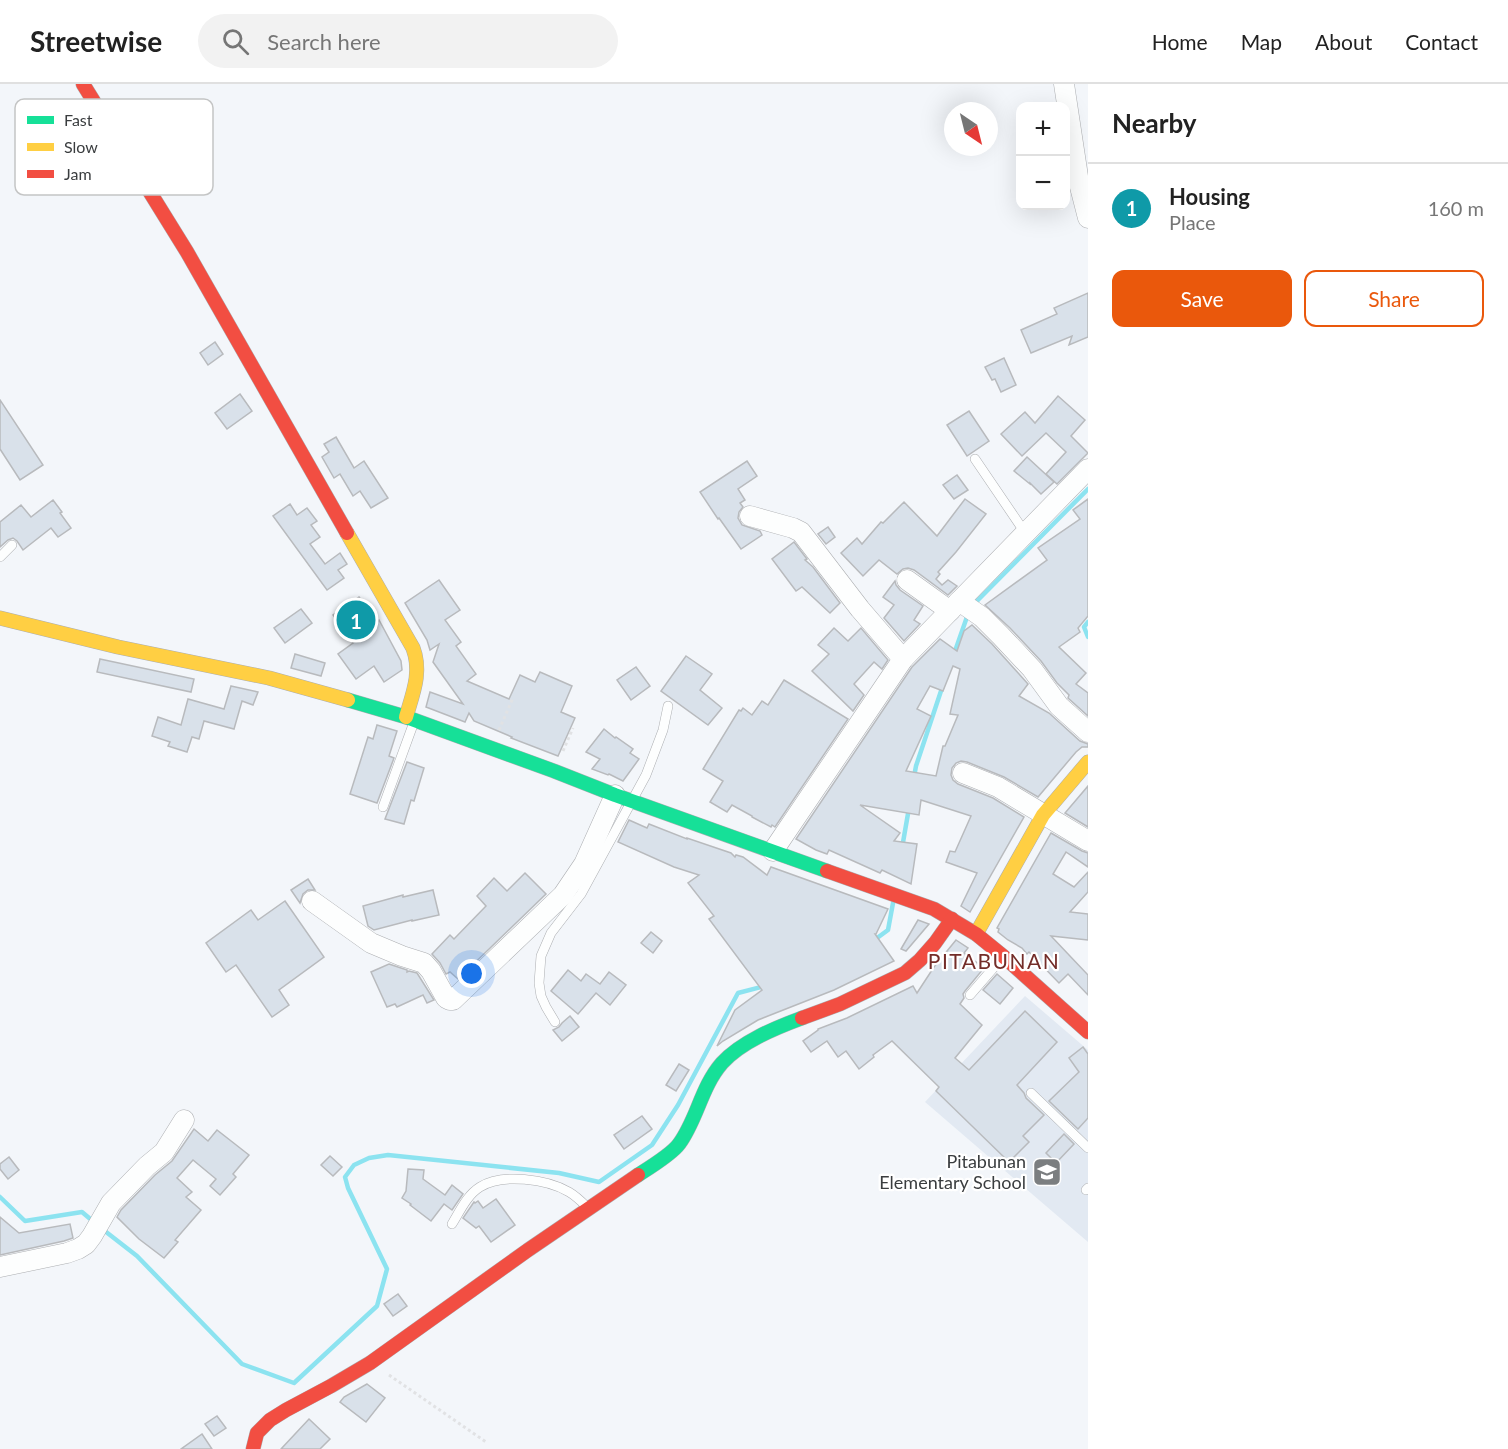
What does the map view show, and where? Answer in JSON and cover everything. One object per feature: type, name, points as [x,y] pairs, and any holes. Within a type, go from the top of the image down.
[{"type":"street","points":[[83,84],[92,99]]},
{"type":"street","points":[[1064,84],[1079,183],[1088,218]]},
{"type":"street","points":[[152,195],[187,252],[413,648],[419,668],[410,719]]},
{"type":"street","points":[[773,851],[903,659],[965,609],[1026,534],[1087,473]]},
{"type":"street","points":[[750,516],[801,532],[860,609],[903,659]]},
{"type":"street","points":[[907,580],[965,609],[1032,669],[1059,706],[1088,732]]},
{"type":"street","points":[[0,618],[118,647],[269,678],[337,696],[410,719],[934,909],[976,934],[1088,1032]]},
{"type":"street","points":[[976,934],[1043,815],[1088,762]]},
{"type":"street","points":[[963,773],[998,787],[1088,841]]},
{"type":"street","points":[[312,901],[371,943],[424,963],[447,998],[453,1000],[563,895],[623,797]]},
{"type":"street","points":[[253,1449],[257,1432],[264,1425],[370,1363],[677,1147],[711,1078],[731,1054],[764,1034],[840,1004],[905,973],[935,943],[951,919]]},
{"type":"street","points":[[0,1267],[48,1258],[78,1249],[96,1229],[116,1197],[164,1152],[183,1120]]},
{"type":"lane","points":[[975,459],[1026,534]]},
{"type":"lane","points":[[0,557],[12,545]]},
{"type":"lane","points":[[555,1022],[541,996],[539,976],[541,956],[551,933],[581,894],[623,797],[646,775],[658,746],[668,706]]},
{"type":"lane","points":[[383,807],[410,719]]},
{"type":"lane","points":[[969,994],[1003,956]]},
{"type":"lane","points":[[1031,1093],[1088,1148]]},
{"type":"lane","points":[[453,1224],[468,1198],[478,1188],[502,1180],[546,1183],[571,1193],[589,1208]]},
{"type":"path","points":[[491,749],[513,698]]},
{"type":"path","points":[[554,771],[573,728]]},
{"type":"path","points":[[370,1363],[486,1442]]},
{"type":"shaded area","name":"Pitabunan Elementary School","points":[[1025,996],[1088,1050],[1088,1242],[925,1102]]},
{"type":"building","points":[[1088,293],[1088,337],[1069,345],[1072,336],[1031,353],[1021,330],[1057,314],[1054,308]]},
{"type":"building","points":[[215,342],[223,354],[208,365],[200,353]]},
{"type":"building","points":[[1004,358],[1016,385],[1001,392],[995,379],[992,380],[985,367]]},
{"type":"building","points":[[240,394],[252,411],[227,429],[215,413]]},
{"type":"building","points":[[1058,396],[1085,420],[1071,436],[1088,453],[1057,484],[1046,474],[1066,452],[1046,433],[1022,456],[1001,434],[1025,412],[1035,423]]},
{"type":"building","points":[[0,400],[43,465],[20,480],[0,449]]},
{"type":"building","points":[[969,411],[989,441],[967,456],[947,425]]},
{"type":"building","points":[[336,437],[354,468],[364,461],[388,498],[371,508],[360,491],[353,496],[340,474],[334,478],[322,457],[329,452],[324,444]]},
{"type":"building","points":[[1027,457],[1054,482],[1041,494],[1014,471]]},
{"type":"building","points":[[747,461],[757,476],[738,489],[745,500],[740,503],[743,507],[738,518],[742,525],[760,531],[762,535],[741,549],[700,492]]},
{"type":"building","points":[[957,475],[968,490],[954,499],[943,485]]},
{"type":"building","points":[[965,499],[986,514],[938,572],[940,574],[936,579],[942,585],[948,580],[957,586],[948,595],[914,570],[903,569],[897,574],[879,560],[863,576],[841,553],[857,538],[862,544],[881,522],[883,523],[904,502],[937,536]]},
{"type":"building","points":[[1088,499],[1088,616],[1078,628],[1080,632],[1059,647],[1086,673],[1076,684],[1088,693],[1088,716],[1068,698],[1069,695],[1041,661],[985,605],[1047,560],[1038,548],[1080,519],[1073,510]]},
{"type":"building","points":[[53,500],[71,528],[58,537],[51,528],[23,550],[13,538],[0,547],[0,522],[21,505],[31,517]]},
{"type":"building","points":[[290,504],[297,515],[307,508],[317,521],[311,525],[320,537],[310,544],[325,564],[340,553],[347,564],[338,570],[344,578],[327,590],[273,516]]},
{"type":"building","points":[[828,527],[835,537],[826,544],[818,534]]},
{"type":"building","points":[[794,542],[807,559],[805,560],[840,603],[830,613],[802,587],[796,591],[772,559]]},
{"type":"building","points":[[439,580],[460,610],[445,620],[461,642],[456,646],[476,674],[467,681],[509,699],[520,675],[535,682],[540,672],[572,686],[561,712],[575,718],[558,756],[474,721],[469,713],[465,722],[426,707],[430,692],[463,704],[433,662],[439,644],[430,650],[427,640],[405,603]]},
{"type":"building","points":[[895,581],[900,590],[923,606],[914,620],[920,624],[904,641],[884,618],[894,605],[883,597]]},
{"type":"building","points":[[359,597],[377,622],[379,620],[401,661],[402,670],[384,682],[374,666],[356,679],[338,654],[353,643],[333,615]]},
{"type":"building","points":[[301,609],[312,623],[285,643],[274,628]]},
{"type":"building","points":[[972,625],[1028,684],[1019,696],[1049,713],[1080,741],[1088,744],[1088,747],[1082,747],[1076,752],[1038,797],[1004,777],[967,762],[956,763],[952,768],[951,775],[958,784],[993,798],[1024,817],[970,912],[961,906],[977,873],[946,862],[950,851],[955,852],[971,816],[921,800],[919,815],[860,805],[900,833],[894,841],[917,844],[911,884],[882,870],[880,873],[829,850],[827,854],[816,850],[796,839],[912,667],[940,639],[957,651],[964,631]],"holes":[[[953,666],[960,669],[950,714],[958,715],[945,746],[943,746],[936,776],[906,771],[931,716],[917,709],[930,686],[943,691]]]},
{"type":"building","points":[[834,628],[848,641],[861,628],[888,660],[882,669],[874,662],[854,684],[864,695],[853,711],[812,671],[829,654],[818,645]]},
{"type":"building","points":[[295,654],[325,663],[321,676],[291,668]]},
{"type":"building","points":[[686,656],[712,674],[700,690],[722,708],[708,725],[661,691]]},
{"type":"building","points":[[100,659],[194,679],[191,692],[97,672]]},
{"type":"building","points":[[636,667],[650,686],[631,700],[617,680]]},
{"type":"building","points":[[784,680],[848,719],[775,827],[772,825],[771,827],[732,805],[727,812],[710,802],[723,781],[703,769],[739,710],[743,708],[752,715],[762,701],[768,705]]},
{"type":"building","points":[[231,686],[258,692],[253,705],[242,701],[234,729],[204,721],[199,739],[192,737],[187,752],[168,746],[170,742],[152,736],[158,717],[181,725],[188,699],[224,709]]},
{"type":"building","points":[[377,725],[397,731],[389,756],[394,758],[377,803],[350,794],[368,737],[373,739]]},
{"type":"building","points":[[604,729],[633,749],[630,753],[639,759],[623,781],[592,769],[600,759],[586,752]]},
{"type":"building","points":[[407,762],[424,768],[404,824],[385,819]]},
{"type":"building","points":[[1088,786],[1088,827],[1065,813]]},
{"type":"building","points":[[629,820],[647,828],[649,824],[731,853],[735,857],[736,855],[743,857],[767,875],[771,867],[888,909],[875,934],[894,961],[834,990],[758,1020],[717,1046],[735,1010],[762,990],[709,919],[714,916],[688,883],[699,875],[674,867],[618,842]]},
{"type":"building","points":[[1051,833],[1088,853],[1088,867],[1066,852],[1053,874],[1074,887],[1088,872],[1088,892],[1070,912],[1088,914],[1088,940],[1051,936],[1088,975],[1088,995],[1068,974],[1059,983],[1029,952],[1027,954],[1022,948],[1008,940],[998,932],[997,928]]},
{"type":"building","points":[[525,873],[546,894],[458,979],[450,972],[446,974],[432,954],[450,935],[454,939],[486,906],[477,896],[494,878],[507,891]]},
{"type":"building","points":[[308,879],[315,890],[308,890],[303,894],[300,903],[291,890]]},
{"type":"building","points":[[433,890],[439,915],[374,930],[368,926],[363,906],[403,895],[403,897]]},
{"type":"building","points":[[285,901],[324,957],[279,990],[289,1005],[272,1017],[236,965],[226,972],[206,943],[251,910],[258,920]]},
{"type":"building","points":[[918,920],[929,924],[906,951],[901,949]]},
{"type":"building","points":[[651,932],[662,941],[653,953],[641,943]]},
{"type":"building","points":[[956,940],[968,948],[964,953],[984,968],[963,994],[964,998],[960,1004],[982,1025],[955,1058],[969,1070],[1025,1011],[1057,1042],[1017,1085],[1026,1098],[1044,1115],[1023,1136],[1029,1142],[1009,1162],[936,1091],[939,1087],[892,1041],[859,1069],[846,1051],[838,1057],[827,1041],[811,1052],[803,1041],[818,1029],[847,1018],[913,986],[917,993]]},
{"type":"building","points":[[389,964],[407,970],[407,972],[417,973],[434,1000],[427,1003],[423,995],[397,1007],[395,1004],[387,1007],[371,972]]},
{"type":"building","points":[[568,970],[581,981],[586,974],[600,984],[609,972],[626,985],[610,1005],[596,993],[578,1014],[551,991]]},
{"type":"building","points":[[997,974],[1013,988],[1000,1004],[983,990]]},
{"type":"building","points":[[570,1016],[579,1027],[562,1041],[553,1030]]},
{"type":"building","points":[[1083,1047],[1088,1054],[1088,1118],[1078,1129],[1049,1101],[1079,1072],[1069,1058]]},
{"type":"building","points":[[679,1064],[689,1070],[676,1091],[666,1085]]},
{"type":"building","points":[[642,1116],[652,1129],[624,1149],[614,1135]]},
{"type":"building","points":[[194,1129],[208,1141],[217,1130],[249,1155],[233,1174],[236,1177],[220,1195],[210,1186],[216,1179],[193,1160],[177,1178],[192,1192],[186,1197],[201,1210],[175,1240],[178,1242],[164,1258],[139,1239],[117,1217],[155,1175],[172,1161]]},
{"type":"building","points":[[1064,1134],[1074,1144],[1056,1163],[1046,1153]]},
{"type":"building","points":[[330,1156],[342,1167],[333,1176],[321,1165]]},
{"type":"building","points":[[9,1157],[19,1170],[8,1179],[0,1169],[0,1164]]},
{"type":"building","points":[[408,1169],[424,1170],[423,1179],[445,1195],[452,1185],[463,1194],[452,1210],[444,1204],[431,1221],[402,1198],[406,1191]]},
{"type":"building","points":[[496,1199],[515,1225],[491,1242],[479,1226],[476,1228],[463,1218],[474,1202],[478,1201],[483,1208]]},
{"type":"building","points":[[0,1217],[19,1233],[70,1224],[73,1238],[0,1255]]},
{"type":"building","points":[[398,1294],[407,1306],[393,1316],[384,1304]]},
{"type":"building","points":[[367,1384],[385,1398],[366,1422],[340,1402],[344,1397]]},
{"type":"building","points":[[217,1416],[226,1428],[214,1436],[205,1424]]},
{"type":"building","points":[[309,1419],[330,1439],[320,1449],[281,1449]]},
{"type":"building","points":[[202,1434],[212,1449],[181,1449]]},
{"type":"waterway","points":[[974,604],[1088,489]]},
{"type":"waterway","points":[[954,654],[968,614]]},
{"type":"waterway","points":[[1088,622],[1084,627],[1088,637]]},
{"type":"waterway","points":[[914,777],[943,685]]},
{"type":"waterway","points":[[902,848],[909,808]]},
{"type":"waterway","points":[[873,941],[888,930],[893,903]]},
{"type":"waterway","points":[[101,1228],[137,1256],[242,1364],[294,1383],[377,1306],[387,1269],[348,1188],[345,1177],[354,1165],[369,1158],[388,1155],[559,1173],[599,1182],[652,1145],[678,1105],[738,993],[765,986]]},
{"type":"waterway","points":[[0,1197],[25,1221],[82,1212],[95,1223]]},
{"type":"traffic: fast","points":[[348,700],[406,717],[827,871]]},
{"type":"traffic: fast","points":[[638,1175],[676,1148],[685,1135],[709,1082],[730,1055],[759,1036],[802,1018]]},
{"type":"traffic: slow","points":[[347,533],[416,657],[417,674],[406,717]]},
{"type":"traffic: slow","points":[[0,618],[118,647],[269,678],[348,700]]},
{"type":"traffic: slow","points":[[976,934],[1043,815],[1088,762]]},
{"type":"traffic: jam","points":[[83,84],[92,99]]},
{"type":"traffic: jam","points":[[152,195],[187,252],[347,533]]},
{"type":"traffic: jam","points":[[827,871],[934,909],[976,934],[1088,1032]]},
{"type":"traffic: jam","points":[[802,1018],[840,1004],[905,973],[935,943],[952,919]]},
{"type":"traffic: jam","points":[[253,1449],[257,1433],[270,1420],[370,1363],[638,1175]]},
{"type":"place","name":"Housing","points":[[356,620]]},
{"type":"place","name":"Pitabunan Elementary School","points":[[1047,1172]]},
{"type":"district","name":"PITABUNAN","points":[[994,962]]}]
